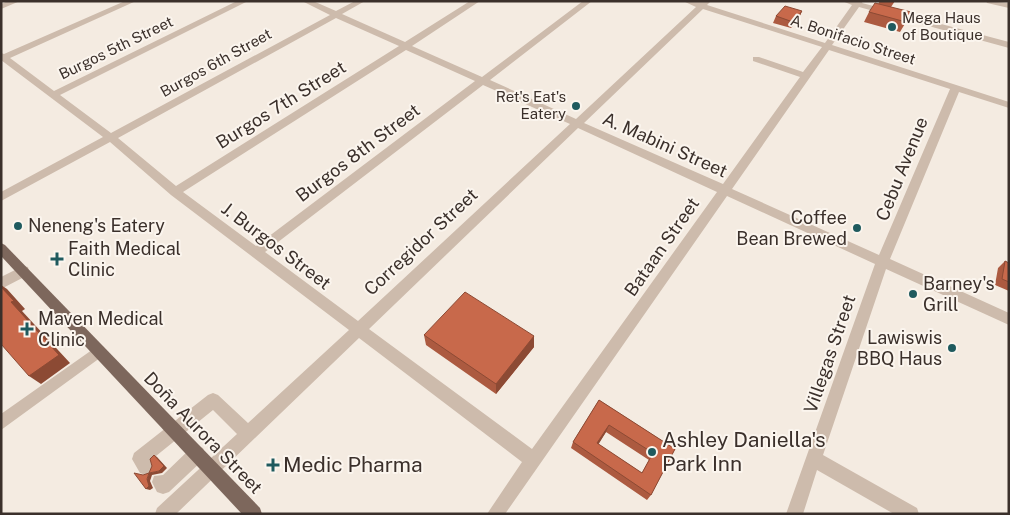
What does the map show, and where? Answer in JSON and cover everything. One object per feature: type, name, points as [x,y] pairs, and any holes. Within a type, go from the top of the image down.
[{"type":"main road","name":"Doña Aurora Street","points":[[1,248],[254,514]]},
{"type":"street","points":[[1,7],[16,1]]},
{"type":"street","points":[[2,57],[132,1]]},
{"type":"street","name":"Burgos 5th Street","points":[[54,94],[244,1]]},
{"type":"street","name":"A. Mabini Street","points":[[306,1],[1009,319]]},
{"type":"street","name":"Burgos 6th Street","points":[[1,197],[360,1]]},
{"type":"street","name":"Burgos 7th Street","points":[[175,192],[476,1]]},
{"type":"street","name":"Burgos 8th Street","points":[[255,253],[588,1]]},
{"type":"street","name":"A. Bonifacio Street","points":[[688,1],[705,4],[825,47],[1009,105]]},
{"type":"street","points":[[990,1],[1009,6]]},
{"type":"street","points":[[854,2],[1009,45]]},
{"type":"street","name":"Bataan Street","points":[[495,514],[825,47],[854,2]]},
{"type":"street","name":"Corregidor Street","points":[[163,514],[705,4]]},
{"type":"street","name":"J. Burgos Street","points":[[2,57],[111,138],[175,192],[255,253],[533,460]]},
{"type":"street","points":[[756,59],[804,76]]},
{"type":"street","name":"Cebu Avenue","points":[[882,263],[954,89]]},
{"type":"street","name":"Villegas Street","points":[[794,514],[882,263]]},
{"type":"street","points":[[1,284],[23,271]]},
{"type":"street","points":[[1,423],[99,352]]},
{"type":"street","points":[[146,467],[140,459],[213,400],[248,434]]},
{"type":"street","points":[[177,501],[161,484],[197,454]]},
{"type":"street","points":[[813,459],[911,514]]},
{"type":"building","points":[[875,3],[911,12],[906,22],[869,12]]},
{"type":"building","points":[[785,6],[802,11],[793,22],[776,16]]},
{"type":"building","points":[[1005,261],[1009,263],[1009,282],[1002,279]]},
{"type":"building","points":[[1,287],[14,301],[11,302],[59,355],[29,376],[1,344]]},
{"type":"building","points":[[465,292],[534,336],[496,384],[424,335]]},
{"type":"building","points":[[599,400],[675,449],[651,495],[573,442]],"holes":[[[609,425],[653,453],[642,473],[597,443]]]},
{"type":"building","points":[[154,455],[164,466],[159,471],[149,473],[152,466],[150,459]]},
{"type":"building","points":[[134,473],[143,475],[149,473],[147,479],[149,486],[146,489]]},
{"type":"place","name":"Mega Haus of Boutique","points":[[892,27]]},
{"type":"place","name":"Ret's Eat's Eatery","points":[[576,106]]},
{"type":"place","name":"Neneng's Eatery","points":[[18,226]]},
{"type":"place","name":"Coffee Bean Brewed","points":[[857,228]]},
{"type":"place","name":"Faith Medical Clinic","points":[[57,259]]},
{"type":"place","name":"Barney's Grill","points":[[913,294]]},
{"type":"place","name":"Maven Medical Clinic","points":[[27,329]]},
{"type":"place","name":"Lawiswis BBQ Haus","points":[[952,348]]},
{"type":"place","name":"Ashley Daniella's Park Inn","points":[[652,452]]},
{"type":"place","name":"Medic Pharma","points":[[273,465]]}]
